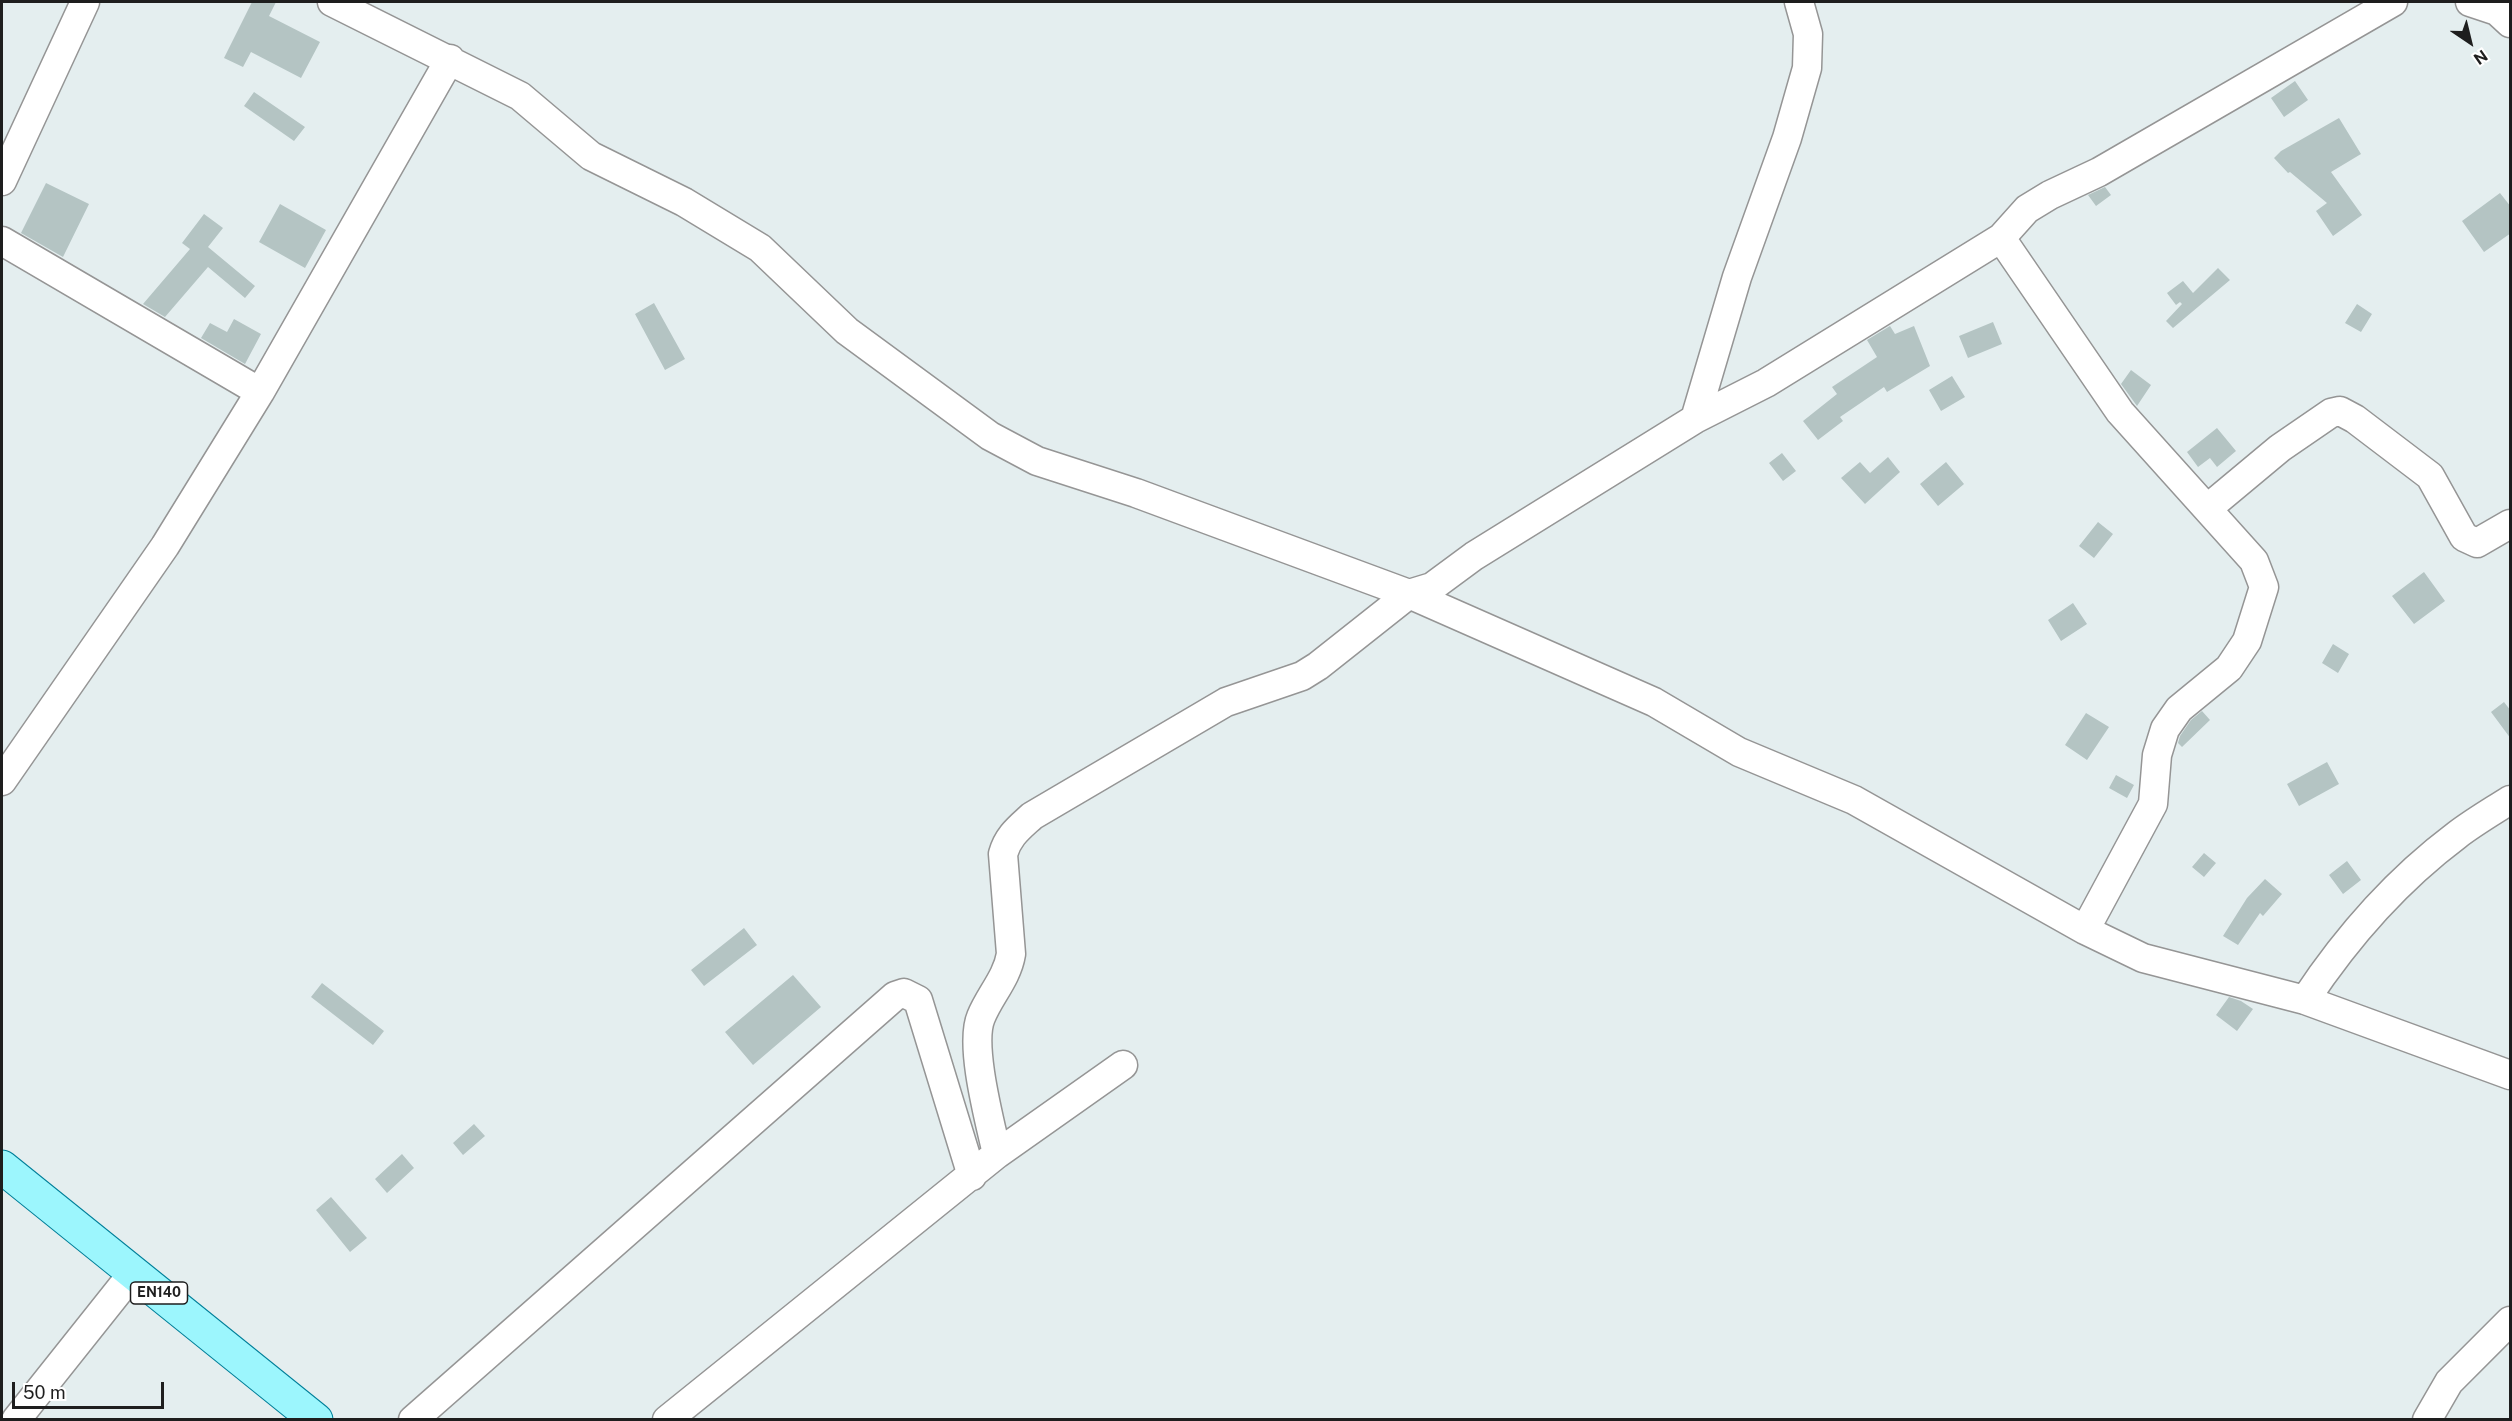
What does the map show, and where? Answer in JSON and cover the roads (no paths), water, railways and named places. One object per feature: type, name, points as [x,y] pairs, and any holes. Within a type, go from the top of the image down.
[{"type":"main road","name":"EN140","points":[[2,1167],[316,1419]]},
{"type":"street","points":[[2,181],[85,2]]},
{"type":"street","points":[[332,2],[520,96],[591,156],[684,202],[760,248],[847,330],[990,436],[1036,461],[1136,493],[1409,594],[1654,702],[1739,752],[1854,800],[2085,930],[2143,958],[2305,1000],[2511,1075]]},
{"type":"street","points":[[1695,419],[1737,277],[1787,138],[1807,68],[1808,34],[1799,2]]},
{"type":"street","points":[[996,1154],[978,1067],[980,1019],[1008,969],[1011,954],[1003,854],[1006,843],[1014,831],[1032,816],[1226,702],[1302,676],[1409,594],[1432,587],[1474,556],[1695,419],[1766,383],[2001,238],[2027,209],[2050,195],[2099,172],[2393,2]]},
{"type":"street","points":[[2470,2],[2497,11],[2511,23]]},
{"type":"street","points":[[2,781],[165,546],[260,392],[450,59]]},
{"type":"street","points":[[2001,238],[2120,412],[2254,561],[2264,587],[2247,641],[2229,668],[2179,709],[2165,729],[2157,755],[2157,784],[2153,804],[2085,930]]},
{"type":"street","points":[[2,241],[260,392]]},
{"type":"street","points":[[2208,508],[2280,448],[2331,414],[2340,411],[2355,419],[2430,476],[2464,537],[2470,541],[2477,543],[2511,524]]},
{"type":"street","points":[[2305,1000],[2331,960],[2391,893],[2456,835],[2511,800]]},
{"type":"street","points":[[413,1419],[895,996],[904,993],[918,1000],[972,1176]]},
{"type":"street","points":[[667,1419],[972,1176],[996,1154],[1123,1065]]},
{"type":"street","points":[[16,1419],[133,1273]]},
{"type":"street","points":[[2427,1419],[2450,1382],[2511,1321]]}]
